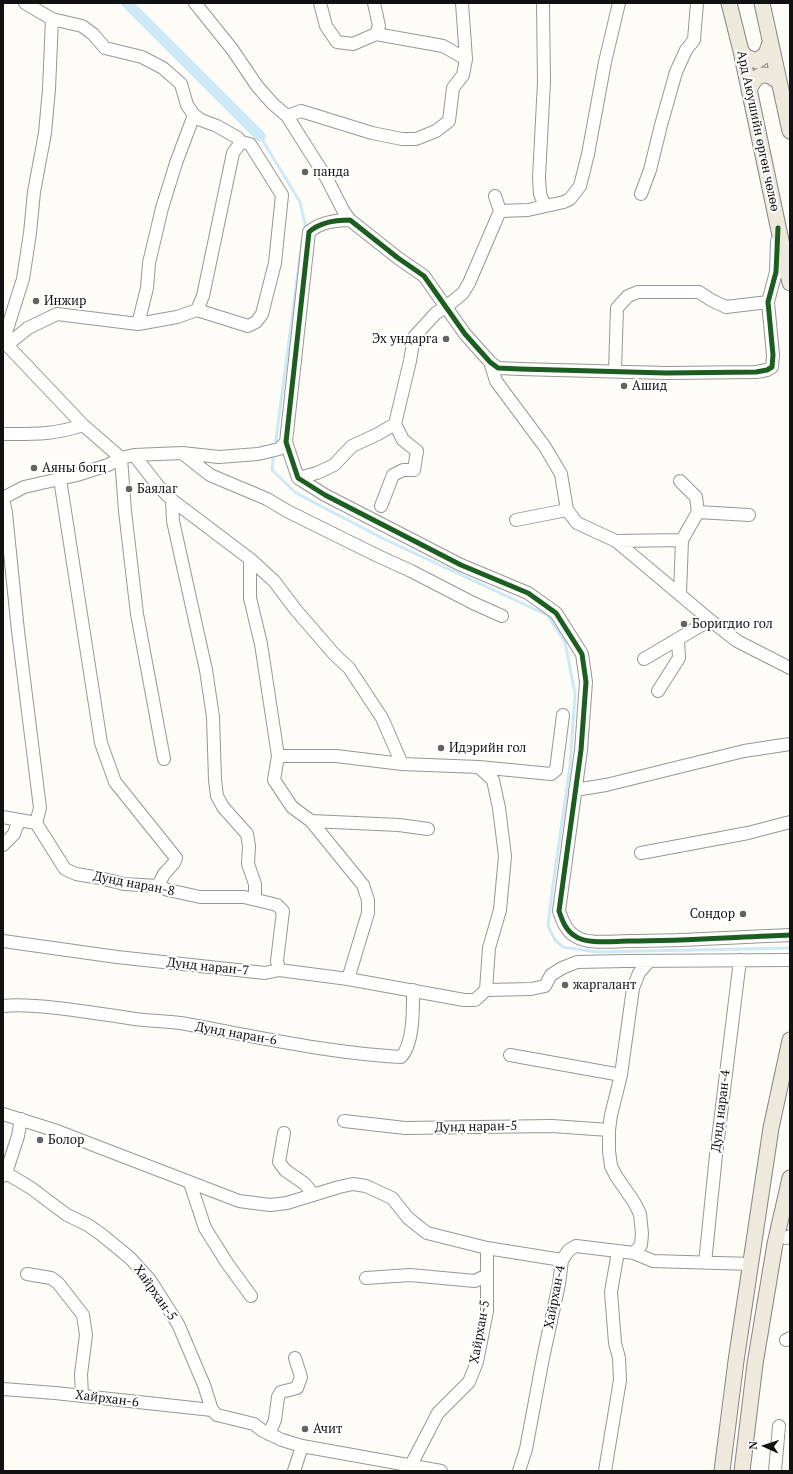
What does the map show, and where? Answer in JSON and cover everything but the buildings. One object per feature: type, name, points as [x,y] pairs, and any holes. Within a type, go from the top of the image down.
[{"type":"main road","name":"Ард Аюушийн өргөн чөлөө","points":[[729,3],[741,51],[790,283]]},
{"type":"main road","points":[[762,3],[790,131]]},
{"type":"main road","points":[[741,51],[746,57],[757,61],[766,54],[770,43]]},
{"type":"main road","points":[[749,90],[753,81],[757,77],[764,75],[773,77],[779,82]]},
{"type":"main road","points":[[722,1471],[736,1361],[771,1128],[790,1040]]},
{"type":"main road","points":[[784,1239],[790,1168]]},
{"type":"main road","points":[[742,1471],[755,1364],[784,1239],[790,1178]]},
{"type":"street","points":[[4,344],[28,328],[58,314],[138,324],[177,317],[196,310],[248,326],[256,322],[262,314],[275,263],[282,195],[250,144],[241,142],[217,126],[194,115],[187,105],[181,84],[163,68],[142,57],[105,48],[93,34],[82,26],[52,19],[25,3]]},
{"type":"street","points":[[195,3],[232,49],[257,86],[273,104],[287,116],[327,179],[344,212],[350,220],[371,238],[424,276],[465,334],[490,362],[498,368],[681,373],[756,372],[766,370],[772,367],[773,355],[768,302],[776,272],[778,228]]},
{"type":"street","points":[[320,3],[326,26],[337,42],[354,44],[376,34],[444,46],[466,59]]},
{"type":"street","points":[[374,3],[379,26],[376,34]]},
{"type":"street","points":[[287,116],[301,111],[390,137],[416,139],[436,131],[449,121],[453,88],[463,75],[466,59],[462,3]]},
{"type":"street","points":[[543,3],[544,82],[539,177],[540,194],[545,206]]},
{"type":"street","points":[[500,210],[528,210],[570,199],[580,186],[588,154],[604,62],[620,3]]},
{"type":"street","points":[[641,194],[650,170],[676,72],[686,50],[694,40],[698,3]]},
{"type":"street","points":[[4,344],[24,280],[34,192],[45,133],[49,89],[52,19]]},
{"type":"street","points":[[138,324],[147,288],[148,262],[162,208],[176,163],[194,115]]},
{"type":"street","points":[[196,310],[203,296],[233,153],[241,142]]},
{"type":"street","points":[[381,506],[393,475],[404,470],[414,470],[417,451],[404,440],[395,424],[414,337],[436,313],[463,293],[470,283],[500,210],[495,196]]},
{"type":"street","points":[[350,220],[336,220],[316,226],[309,232],[283,445],[298,478],[325,495],[454,562],[528,593],[556,613],[582,654],[586,682],[581,750],[559,911],[562,920],[575,937],[590,941],[657,941],[790,935]]},
{"type":"street","points":[[615,371],[617,308],[628,296],[638,292],[699,292],[710,300],[726,307],[768,302]]},
{"type":"street","points":[[4,344],[83,425],[122,458],[125,511],[137,614],[164,759]]},
{"type":"street","points":[[490,362],[496,381],[545,447],[561,474],[567,510],[577,523],[616,541],[737,641],[790,668]]},
{"type":"street","points":[[298,478],[316,473],[334,465],[352,446],[395,424]]},
{"type":"street","points":[[3,434],[41,434],[66,431],[83,425]]},
{"type":"street","points":[[3,817],[36,823],[40,808],[3,498],[24,487],[60,479],[108,465],[122,458],[134,455],[182,453],[219,457],[258,454],[283,445]]},
{"type":"street","points":[[182,453],[210,475],[267,499],[287,511],[371,553],[502,616]]},
{"type":"street","points":[[134,455],[159,487],[172,500],[250,559],[274,580],[296,610],[334,654],[349,668],[382,718],[402,764]]},
{"type":"street","points":[[60,479],[101,743],[115,782],[176,858],[174,863],[164,874],[158,886]]},
{"type":"street","points":[[680,481],[696,497],[698,512],[682,540],[680,594]]},
{"type":"street","points":[[172,500],[173,521],[206,670],[213,717],[217,796],[223,807],[247,834],[249,846],[248,864],[255,884],[255,899]]},
{"type":"street","points":[[516,520],[567,510]]},
{"type":"street","points":[[698,512],[749,515]]},
{"type":"street","points":[[616,541],[682,540]]},
{"type":"street","points":[[250,559],[250,598],[261,644],[278,756],[274,780],[292,807],[311,821],[363,885],[368,900],[368,913],[348,979]]},
{"type":"street","points":[[644,659],[710,620]]},
{"type":"street","points":[[658,691],[679,658],[678,640]]},
{"type":"street","points":[[278,756],[336,756],[402,764],[478,767],[551,774],[556,770],[563,715]]},
{"type":"street","points":[[575,790],[606,785],[744,751],[790,744]]},
{"type":"street","points":[[478,767],[493,780],[499,808],[505,856],[500,910],[489,948],[486,990]]},
{"type":"street","points":[[3,845],[14,834],[20,821]]},
{"type":"street","points":[[311,821],[399,825],[428,830]]},
{"type":"street","points":[[641,853],[748,833],[790,822]]},
{"type":"street","name":"Дунд наран-8","points":[[36,823],[64,869],[76,874],[124,884],[158,886],[168,890],[200,897],[255,899],[277,905],[283,911],[277,961],[279,970]]},
{"type":"street","name":"Дунд наран-7","points":[[3,941],[124,958],[265,973],[279,970],[348,979],[413,990]]},
{"type":"street","points":[[413,990],[464,1000],[475,1000],[486,990],[531,989],[545,986],[552,975],[562,968],[577,962],[624,960],[790,960]]},
{"type":"street","name":"Дунд наран-4","points":[[705,1263],[716,1155],[740,960]]},
{"type":"street","points":[[634,1252],[641,1245],[642,1234],[640,1214],[634,1202],[624,1190],[611,1166],[609,1130],[611,1114],[621,1075],[633,988],[639,974],[648,961]]},
{"type":"street","name":"Дунд наран-6","points":[[3,1006],[21,1004],[96,1013],[137,1020],[179,1023],[227,1033],[308,1046],[401,1057],[406,1051],[412,1023],[413,990]]},
{"type":"street","points":[[510,1055],[621,1075]]},
{"type":"street","points":[[3,1114],[57,1131],[239,1201],[270,1205],[287,1203],[339,1186],[353,1184],[366,1186],[392,1198],[408,1218],[427,1234],[487,1248],[562,1260]]},
{"type":"street","points":[[4,1174],[18,1136],[22,1119]]},
{"type":"street","name":"Дунд наран-5","points":[[344,1121],[405,1128],[552,1126],[609,1130]]},
{"type":"street","points":[[284,1133],[279,1162],[285,1170],[306,1184],[313,1194]]},
{"type":"street","name":"Хайрхан-5","points":[[4,1174],[31,1188],[68,1215],[88,1225],[102,1235],[130,1258],[150,1280],[178,1324],[204,1385],[212,1410]]},
{"type":"street","points":[[190,1183],[205,1228],[227,1263],[251,1296]]},
{"type":"street","name":"Хайрхан-4","points":[[519,1471],[526,1449],[559,1284],[562,1260],[569,1250],[576,1246],[600,1248],[618,1252]]},
{"type":"street","name":"Хайрхан-5","points":[[411,1465],[438,1413],[469,1382],[477,1362],[486,1311],[487,1248]]},
{"type":"street","points":[[605,1471],[620,1380],[619,1358],[615,1343],[611,1292],[618,1252],[634,1252],[653,1260],[751,1264]]},
{"type":"street","points":[[27,1274],[51,1278],[58,1283],[83,1315],[86,1335],[81,1374],[82,1396]]},
{"type":"street","name":"Хайрхан-5","points":[[366,1278],[410,1275],[475,1281],[487,1275]]},
{"type":"street","points":[[269,1434],[275,1420],[278,1397],[281,1392],[297,1388],[301,1378],[295,1358]]},
{"type":"street","name":"Хайрхан-6","points":[[3,1389],[212,1410]]},
{"type":"street","points":[[212,1410],[217,1415],[254,1424],[269,1434],[282,1440],[302,1446],[434,1470]]},
{"type":"street","points":[[775,1471],[780,1426]]},
{"type":"street","points":[[294,1471],[302,1446]]},
{"type":"waterway","points":[[127,3],[260,136]]},
{"type":"waterway","points":[[260,136],[300,202],[305,224],[304,231]]},
{"type":"waterway","points":[[275,447],[302,242]]},
{"type":"waterway","points":[[274,452],[272,470],[296,493],[382,538],[547,615],[565,642],[575,694],[570,766],[548,926],[555,940],[563,947],[597,952],[790,948]]},
{"type":"cycle path","points":[[778,228],[776,272],[768,302],[773,355],[772,367],[767,370],[756,372],[666,373],[498,368],[490,362],[465,334],[424,276],[398,258],[350,220],[333,221],[318,226],[309,232],[286,442],[298,478],[325,495],[461,565],[528,593],[556,613],[582,654],[586,682],[581,750],[559,911],[563,922],[572,934],[580,939],[593,942],[689,940],[790,935]]},
{"type":"place","name":"панда","points":[[305,172]]},
{"type":"place","name":"Инжир","points":[[36,301]]},
{"type":"place","name":"Эх ундарга","points":[[446,339]]},
{"type":"place","name":"Ашид","points":[[624,386]]},
{"type":"place","name":"Аяны богц","points":[[34,468]]},
{"type":"place","name":"Баялаг","points":[[129,489]]},
{"type":"place","name":"Боригдио гол","points":[[684,624]]},
{"type":"place","name":"Идэрийн гол","points":[[441,748]]},
{"type":"place","name":"Сондор","points":[[743,914]]},
{"type":"place","name":"жаргалант","points":[[565,985]]},
{"type":"place","name":"Болор","points":[[40,1140]]},
{"type":"place","name":"Ачит","points":[[305,1429]]}]
